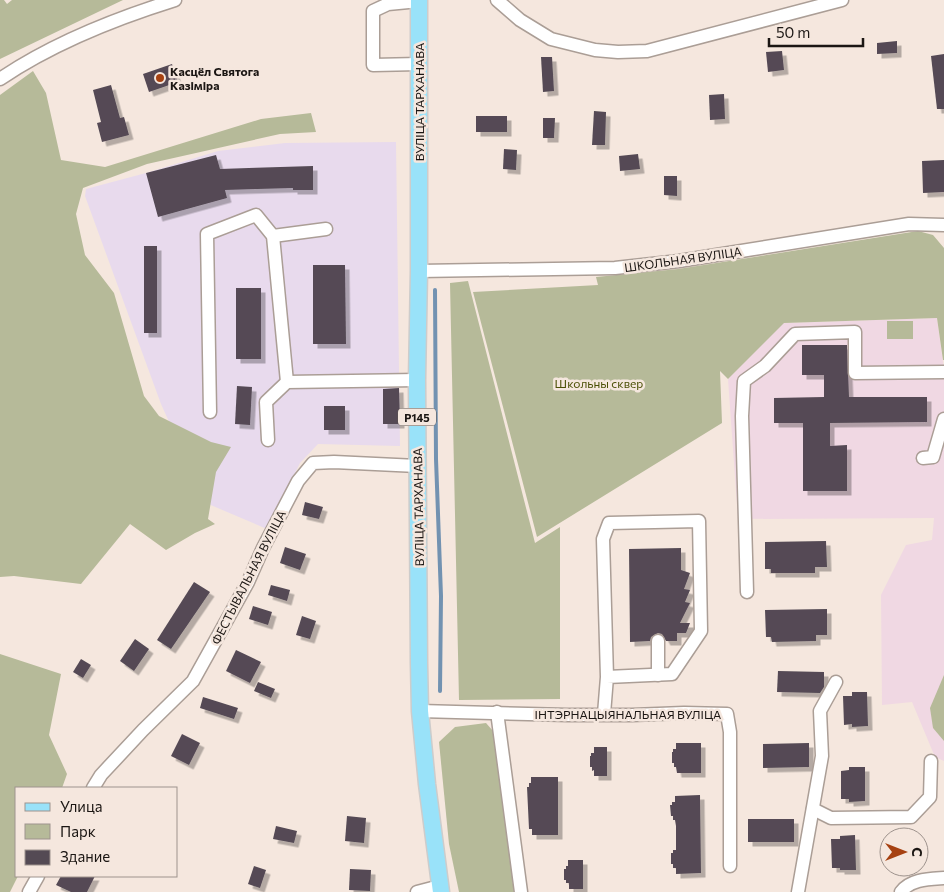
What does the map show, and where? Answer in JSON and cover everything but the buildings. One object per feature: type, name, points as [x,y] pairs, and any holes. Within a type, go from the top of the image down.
[{"type":"main road","name":"ВУЛІЦА ТАРХАНАВА","points":[[419,1],[417,466],[420,711],[427,784],[441,889]]},
{"type":"street","points":[[0,79],[18,66],[56,46],[147,4],[175,0]]},
{"type":"street","points":[[497,0],[520,20],[551,39],[595,50],[618,52],[648,52],[842,0]]},
{"type":"street","points":[[419,1],[388,4],[373,11],[372,64],[419,64]]},
{"type":"street","points":[[210,412],[207,234],[256,216],[273,236],[287,382]]},
{"type":"street","name":"ШКОЛЬНАЯ ВУЛІЦА","points":[[419,271],[615,268],[679,262],[909,224],[944,225]]},
{"type":"street","points":[[273,236],[326,229]]},
{"type":"street","points":[[747,592],[742,416],[744,381],[766,366],[795,334],[855,332],[855,373],[944,372]]},
{"type":"street","points":[[268,440],[266,402],[287,382],[417,380]]},
{"type":"street","points":[[924,458],[933,457],[944,419]]},
{"type":"street","name":"ФЕСТЫВАЛЬНАЯ ВУЛІЦА","points":[[94,787],[101,775],[142,730],[193,680],[248,582],[263,548],[298,481],[313,463],[334,462],[417,466]]},
{"type":"street","points":[[604,714],[607,677],[603,539],[609,523],[699,521],[701,631],[672,674],[607,677]]},
{"type":"street","points":[[658,641],[658,675]]},
{"type":"street","points":[[798,892],[822,756],[820,711],[836,682]]},
{"type":"street","name":"ІНТЭРНАЦЫЯНАЛЬНАЯ ВУЛІЦА","points":[[420,711],[568,715],[727,714],[730,732],[730,866]]},
{"type":"street","points":[[497,712],[521,892]]},
{"type":"street","points":[[812,808],[831,818],[911,817],[930,797],[931,761]]},
{"type":"street","points":[[29,892],[37,877]]},
{"type":"street","points":[[901,892],[904,888],[920,880],[944,878]]},
{"type":"street","points":[[417,892],[441,889]]},
{"type":"shaded area","points":[[396,142],[400,446],[318,444],[300,463],[267,529],[206,503],[161,404],[85,196],[86,189],[218,151],[285,143]]},
{"type":"shaded area","points":[[937,318],[944,369],[944,761],[935,757],[912,702],[882,705],[881,595],[906,545],[932,540],[934,518],[738,519],[728,379],[782,323]]},
{"type":"green space","points":[[0,0],[4,0],[7,4],[12,0],[123,0],[0,59]]},
{"type":"green space","points":[[33,71],[46,93],[61,160],[105,167],[261,119],[311,113],[316,132],[280,134],[147,164],[83,188],[76,214],[85,255],[114,293],[144,396],[159,416],[211,442],[231,447],[216,472],[208,519],[215,524],[166,550],[130,524],[81,584],[14,576],[0,577],[0,95]]},
{"type":"green space","name":"Школьны сквер","points":[[918,231],[933,235],[944,248],[944,360],[937,318],[784,323],[728,379],[720,371],[722,423],[537,537],[473,292],[598,285],[596,277],[678,269]]},
{"type":"green space","points":[[468,281],[535,543],[560,527],[560,699],[459,700],[450,283]]},
{"type":"green space","points":[[887,321],[913,321],[913,339],[887,339]]},
{"type":"green space","points":[[0,654],[61,674],[49,735],[67,774],[62,787],[15,787],[15,877],[18,877],[10,892],[0,892]]},
{"type":"green space","points":[[944,675],[944,741],[933,728],[930,708]]},
{"type":"green space","points":[[486,723],[493,731],[514,892],[459,892],[449,844],[439,742],[455,727]]},
{"type":"waterway","points":[[435,290],[436,459],[441,596],[440,691]]},
{"type":"place","name":"Касцёл Святога Казіміра","points":[[160,78]]}]
